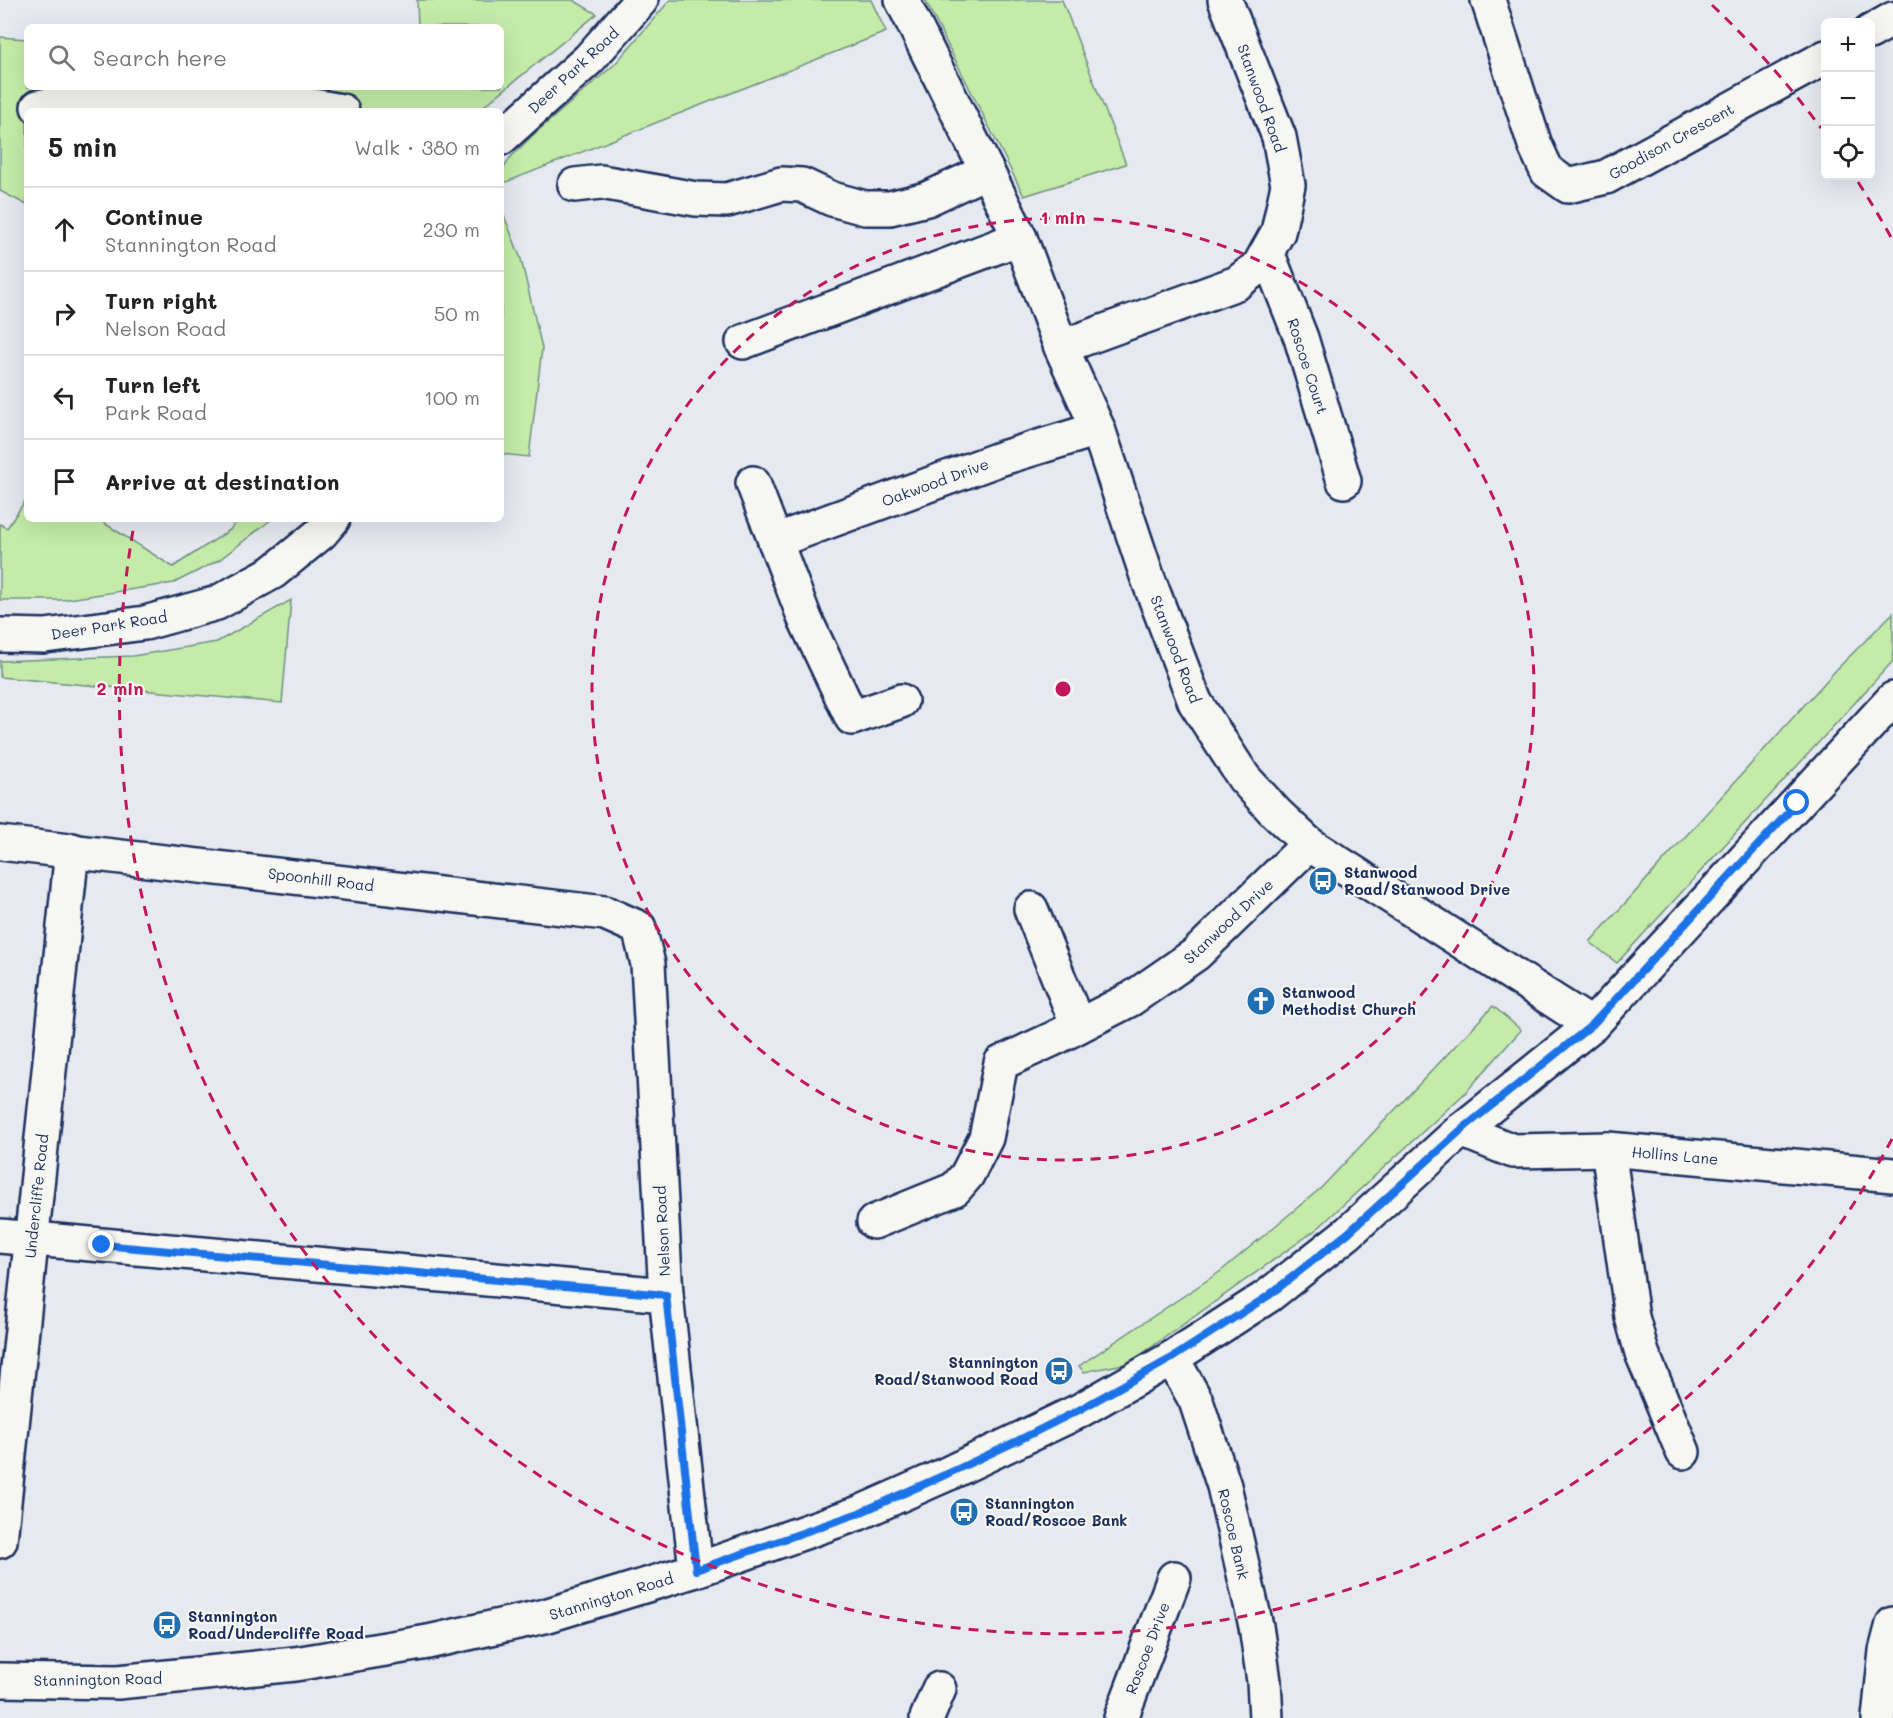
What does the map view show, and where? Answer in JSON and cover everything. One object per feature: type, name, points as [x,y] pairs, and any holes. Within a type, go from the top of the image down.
[{"type":"street","name":"Deer Park Road","points":[[504,135],[589,59],[641,0]]},
{"type":"street","name":"Stanwood Road","points":[[902,0],[1020,238],[1061,347],[1098,429],[1147,576],[1195,702],[1244,778],[1309,844],[1592,1025]]},
{"type":"street","name":"Stanwood Road","points":[[1061,347],[1237,283],[1259,266],[1278,232],[1288,185],[1279,137],[1225,0]]},
{"type":"street","name":"Goodison Crescent","points":[[1488,0],[1535,145],[1547,171],[1568,186],[1606,177],[1821,60]]},
{"type":"street","points":[[1875,29],[1893,19]]},
{"type":"street","points":[[38,107],[80,99],[126,95],[171,95],[285,101],[325,108]]},
{"type":"street","points":[[575,185],[601,182],[696,199],[727,200],[781,184],[802,185],[832,199],[865,208],[891,208],[927,199],[987,171]]},
{"type":"street","points":[[743,342],[1020,238]]},
{"type":"street","name":"Roscoe Court","points":[[1267,252],[1301,338],[1344,481]]},
{"type":"street","name":"Oakwood Drive","points":[[775,542],[999,459],[1098,429]]},
{"type":"street","points":[[753,483],[805,619],[852,718],[901,701]]},
{"type":"street","name":"Deer Park Road","points":[[0,635],[45,636],[145,623],[216,603],[273,572],[321,533],[330,522]]},
{"type":"street","name":"Stannington Road","points":[[0,1680],[118,1682],[295,1664],[428,1642],[545,1617],[696,1570],[859,1513],[947,1474],[1079,1410],[1172,1358],[1268,1296],[1339,1240],[1461,1130],[1592,1025],[1893,699]]},
{"type":"street","name":"Spoonhill Road","points":[[0,843],[605,913],[639,928]]},
{"type":"street","name":"Stanwood Drive","points":[[874,1222],[955,1189],[967,1175],[986,1138],[1001,1063],[1131,999],[1196,954],[1309,844]]},
{"type":"street","name":"Undercliffe Road","points":[[0,1541],[16,1237],[72,850]]},
{"type":"street","points":[[1031,909],[1078,1026]]},
{"type":"street","name":"Nelson Road","points":[[639,928],[648,964],[666,1295],[696,1570]]},
{"type":"street","name":"Hollins Lane","points":[[1461,1130],[1513,1151],[1608,1149],[1893,1175]]},
{"type":"street","points":[[1608,1149],[1632,1317],[1642,1353],[1683,1452]]},
{"type":"street","points":[[16,1237],[666,1295]]},
{"type":"street","name":"Roscoe Bank","points":[[1172,1358],[1196,1401],[1224,1486],[1256,1626],[1264,1681],[1266,1718]]},
{"type":"street","name":"Roscoe Drive","points":[[1121,1718],[1174,1578]]},
{"type":"street","points":[[1879,1718],[1886,1651],[1893,1624]]},
{"type":"green space","points":[[417,0],[573,0],[597,14],[504,90],[504,24],[418,24]]},
{"type":"green space","points":[[670,0],[871,0],[886,32],[504,183],[504,168],[510,158],[615,64]]},
{"type":"green space","points":[[925,0],[1062,0],[1126,164],[1024,196]]},
{"type":"green space","points":[[0,37],[24,39],[24,90],[504,90],[482,108],[24,108],[24,203],[0,191]]},
{"type":"green space","points":[[504,216],[521,259],[542,348],[529,457],[504,454]]},
{"type":"green space","points":[[24,502],[24,522],[103,522],[173,567],[230,530],[236,522],[268,522],[219,560],[174,583],[62,600],[0,600],[0,524],[7,528]]},
{"type":"green space","points":[[291,600],[282,703],[0,677],[0,661],[133,656],[217,642]]},
{"type":"green space","points":[[1893,613],[1893,661],[1617,963],[1590,942],[1837,669]]},
{"type":"green space","points":[[1493,1006],[1521,1030],[1466,1092],[1317,1229],[1129,1363],[1084,1372],[1079,1366],[1221,1271],[1321,1188]]},
{"type":"place","name":"Stanwood Road/Stanwood Drive","points":[[1323,881]]},
{"type":"place","name":"Stanwood Methodist Church","points":[[1261,1001]]},
{"type":"place","name":"Stannington Road/Stanwood Road","points":[[1059,1371]]},
{"type":"place","name":"Stannington Road/Roscoe Bank","points":[[964,1512]]},
{"type":"place","name":"Stannington Road/Undercliffe Road","points":[[167,1625]]},
{"type":"route","points":[[102,1245],[666,1295],[696,1570],[859,1513],[1017,1441],[1079,1410],[1172,1358],[1268,1296],[1348,1233],[1461,1130],[1592,1025],[1797,803]]}]
